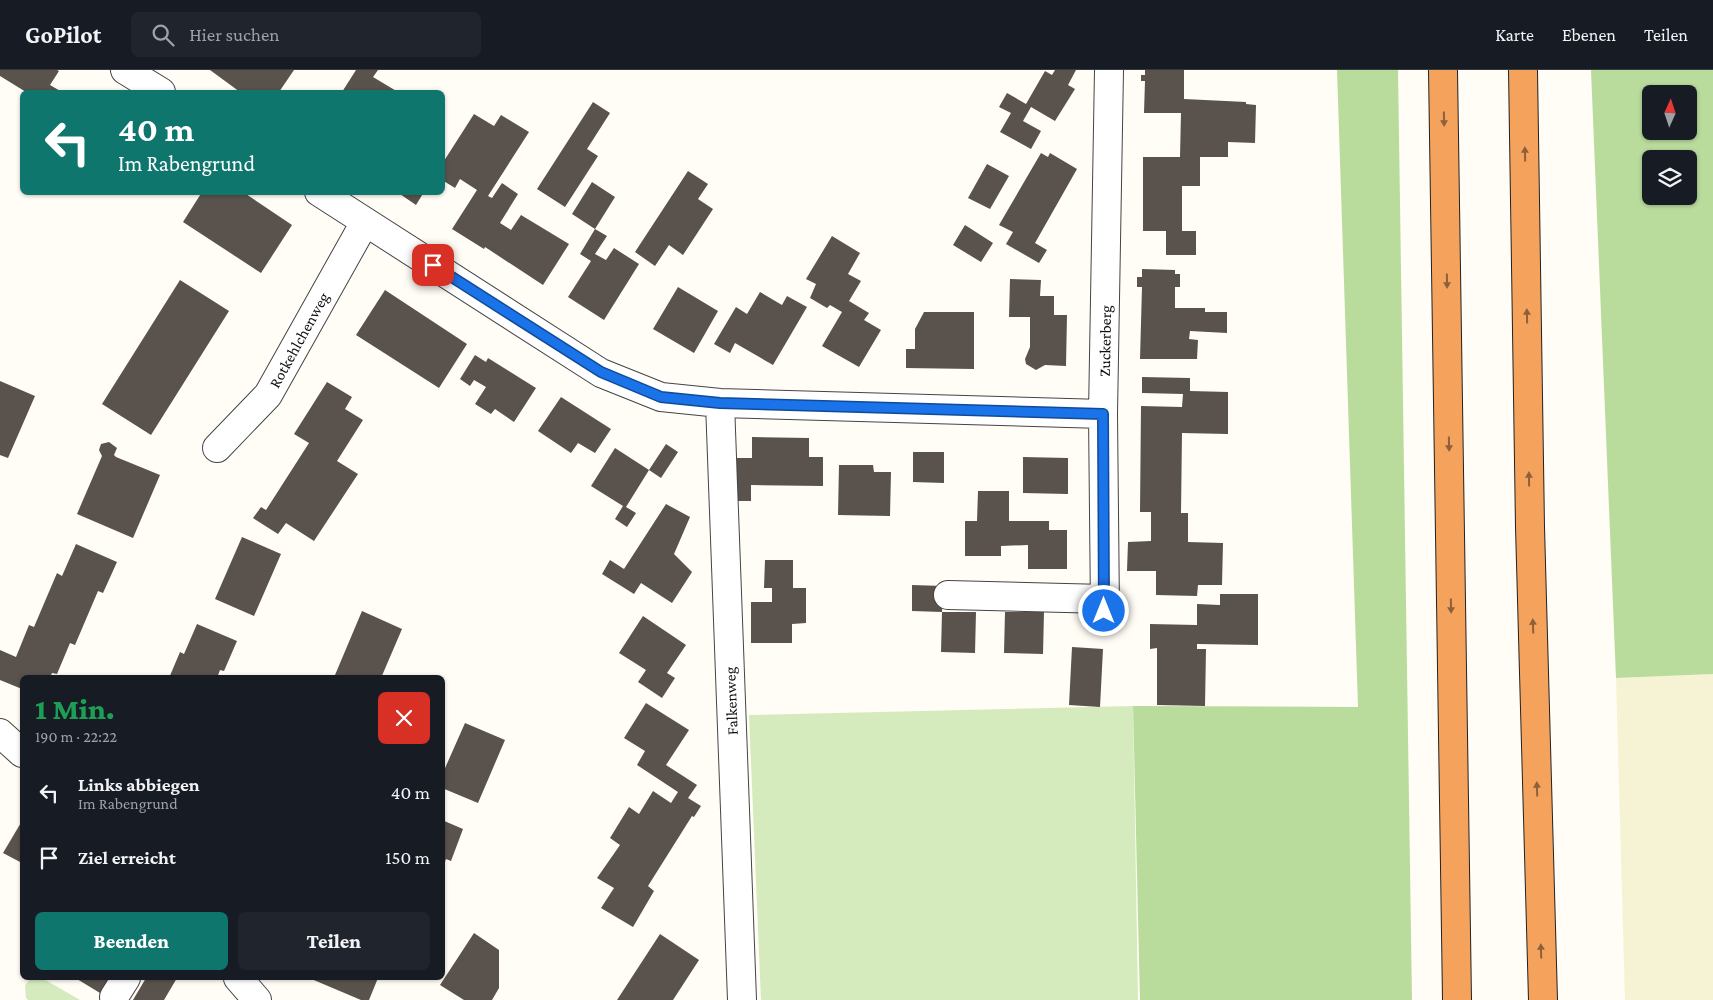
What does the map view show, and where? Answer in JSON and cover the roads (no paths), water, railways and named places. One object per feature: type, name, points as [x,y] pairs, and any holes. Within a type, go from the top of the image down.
[{"type":"highway","points":[[1443,70],[1457,1000]]},
{"type":"highway","points":[[1523,70],[1530,527],[1543,1000]]},
{"type":"street","points":[[126,70],[158,90]]},
{"type":"street","name":"Zuckerberg","points":[[948,595],[1104,605],[1103,414],[1110,70]]},
{"type":"street","points":[[324,195],[601,372],[661,397],[720,403],[1103,414]]},
{"type":"street","name":"Rotkehlchenweg","points":[[217,448],[268,395],[365,222]]},
{"type":"street","name":"Falkenweg","points":[[720,403],[742,1000]]},
{"type":"street","points":[[0,733],[20,752]]}]
